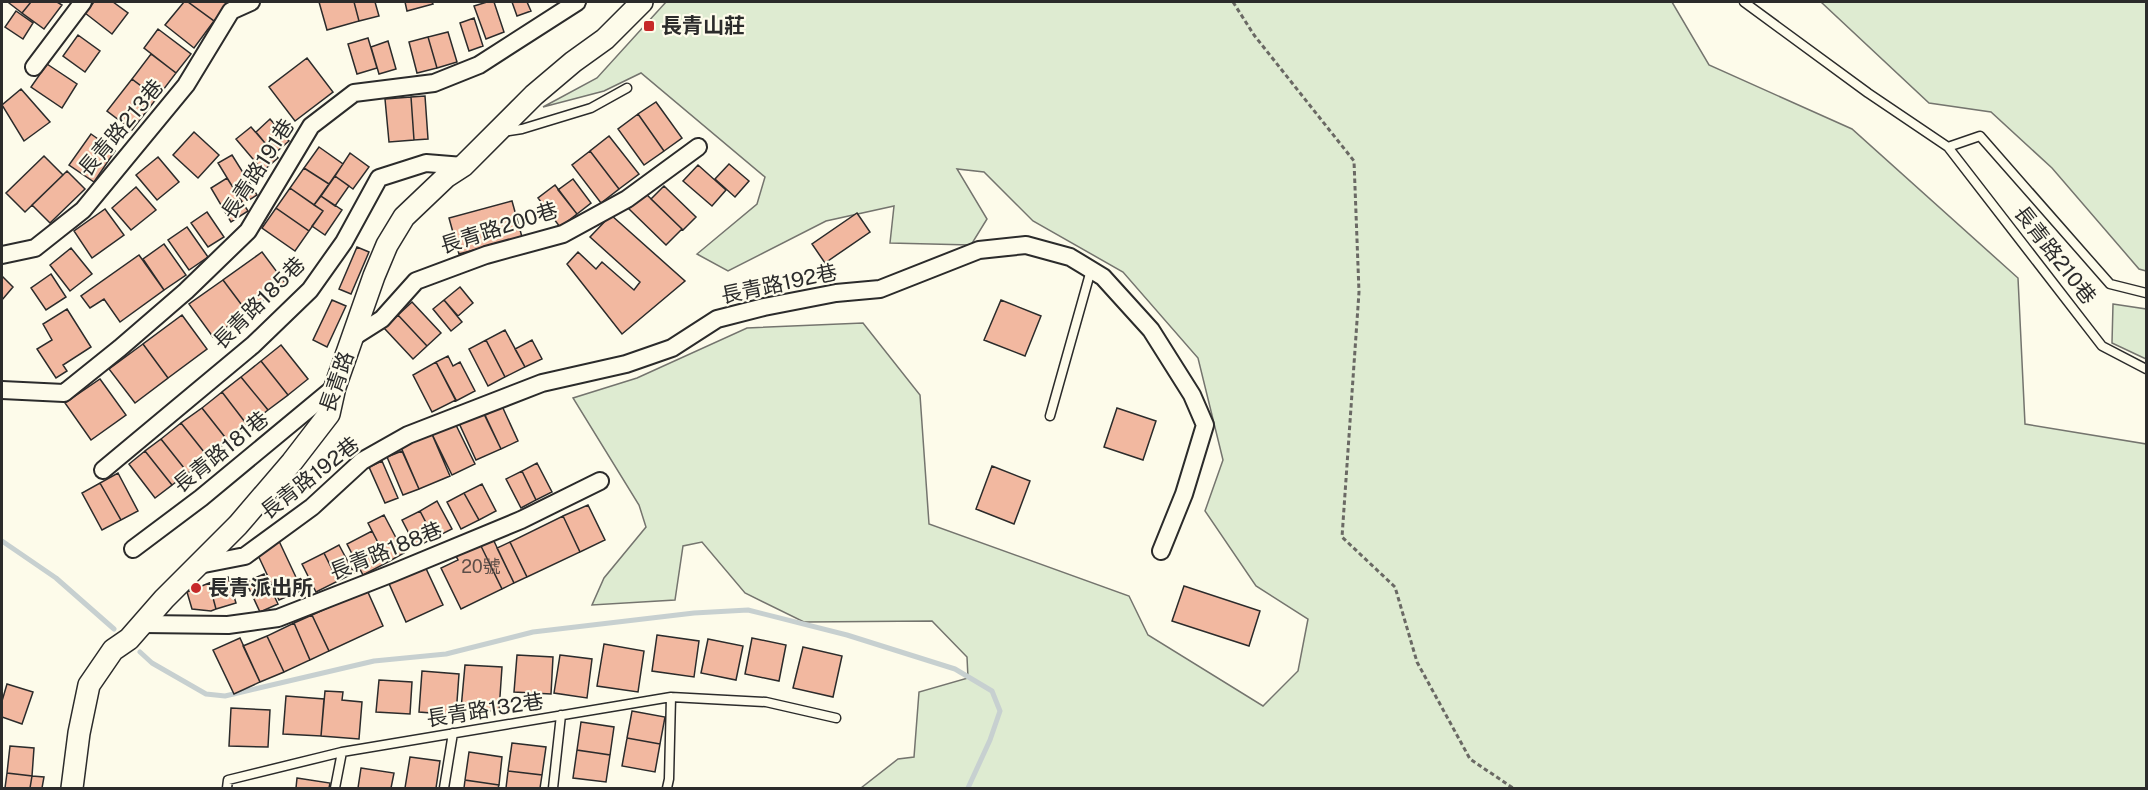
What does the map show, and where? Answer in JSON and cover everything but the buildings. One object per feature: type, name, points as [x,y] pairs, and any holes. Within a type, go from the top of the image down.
[{"type":"street","points":[[34,67],[83,2]]},
{"type":"street","name":"長青路213巷","points":[[2,255],[35,248],[83,210],[186,85],[231,11],[251,2]]},
{"type":"street","name":"長青路191巷","points":[[2,390],[64,393],[120,348],[186,291],[248,231],[312,126],[354,93],[434,83],[479,65],[577,2]]},
{"type":"street","name":"長青路","points":[[72,789],[79,733],[89,684],[113,650],[129,639],[164,599],[238,525],[292,462],[329,414],[335,387],[374,276],[396,228],[404,217],[446,177],[463,166],[534,95],[605,39],[642,2]]},
{"type":"street","name":"長青路200巷","points":[[352,338],[382,319],[416,281],[486,255],[563,234],[627,199],[698,147]]},
{"type":"street","name":"長青路185巷","points":[[104,470],[253,345],[310,290],[344,242],[379,178],[426,163],[463,166]]},
{"type":"street","name":"長青路192巷","points":[[199,565],[244,556],[312,507],[363,461],[408,435],[542,383],[626,364],[672,348],[717,319],[836,293],[880,289],[979,250],[1026,245],[1070,257],[1103,277],[1151,330],[1192,395],[1205,425],[1184,494],[1161,550]]},
{"type":"street","name":"長青路181巷","points":[[133,549],[201,498],[335,387]]},
{"type":"street","name":"長青路188巷","points":[[143,624],[228,625],[278,618],[520,520],[600,481]]},
{"type":"lane","name":"長青路210巷","points":[[1743,2],[1868,93],[1948,147],[2102,346],[2146,369]]},
{"type":"lane","points":[[496,133],[522,129],[591,108],[627,88]]},
{"type":"lane","name":"長青路210巷","points":[[1948,147],[1980,136],[2110,284],[2146,293]]},
{"type":"lane","points":[[1050,416],[1091,270]]},
{"type":"lane","points":[[667,789],[671,697]]},
{"type":"lane","name":"長青路132巷","points":[[227,789],[228,780],[342,752],[671,697],[766,702],[836,718]]},
{"type":"lane","points":[[553,789],[561,715]]},
{"type":"lane","points":[[444,789],[453,733]]},
{"type":"lane","points":[[335,789],[342,752]]},
{"type":"path","points":[[1233,2],[1254,35],[1354,160],[1359,292],[1342,537],[1395,587],[1417,662],[1470,759],[1513,789]]},
{"type":"green space","points":[[666,2],[1672,2],[1709,65],[1852,129],[2018,278],[2025,424],[2146,444],[2146,788],[861,788],[898,759],[914,757],[919,692],[968,678],[967,657],[932,621],[804,622],[745,593],[702,542],[683,546],[675,600],[592,605],[604,578],[646,527],[639,505],[573,398],[637,378],[747,328],[863,323],[920,395],[929,524],[1129,596],[1148,635],[1263,706],[1298,671],[1308,619],[1256,586],[1205,511],[1223,460],[1198,358],[1123,272],[1033,221],[984,172],[957,169],[987,219],[971,245],[890,243],[894,206],[826,221],[728,271],[697,254],[757,204],[765,177],[641,73],[604,91],[543,107],[597,78]]},
{"type":"green space","points":[[1821,2],[2146,2],[2146,271],[2139,269],[2052,168],[1991,112],[1929,103]]},
{"type":"green space","points":[[2113,304],[2146,309],[2146,359],[2112,343]]},
{"type":"waterway","points":[[2,541],[56,578],[114,629]]},
{"type":"waterway","points":[[140,652],[152,663],[206,694],[225,696],[374,661],[446,654],[533,632],[694,613],[748,610],[847,635],[955,669],[992,691],[1000,711],[990,740],[968,788]]},
{"type":"place","name":"長青山莊","points":[[649,26]]},
{"type":"place","name":"長青派出所","points":[[196,588]]}]
